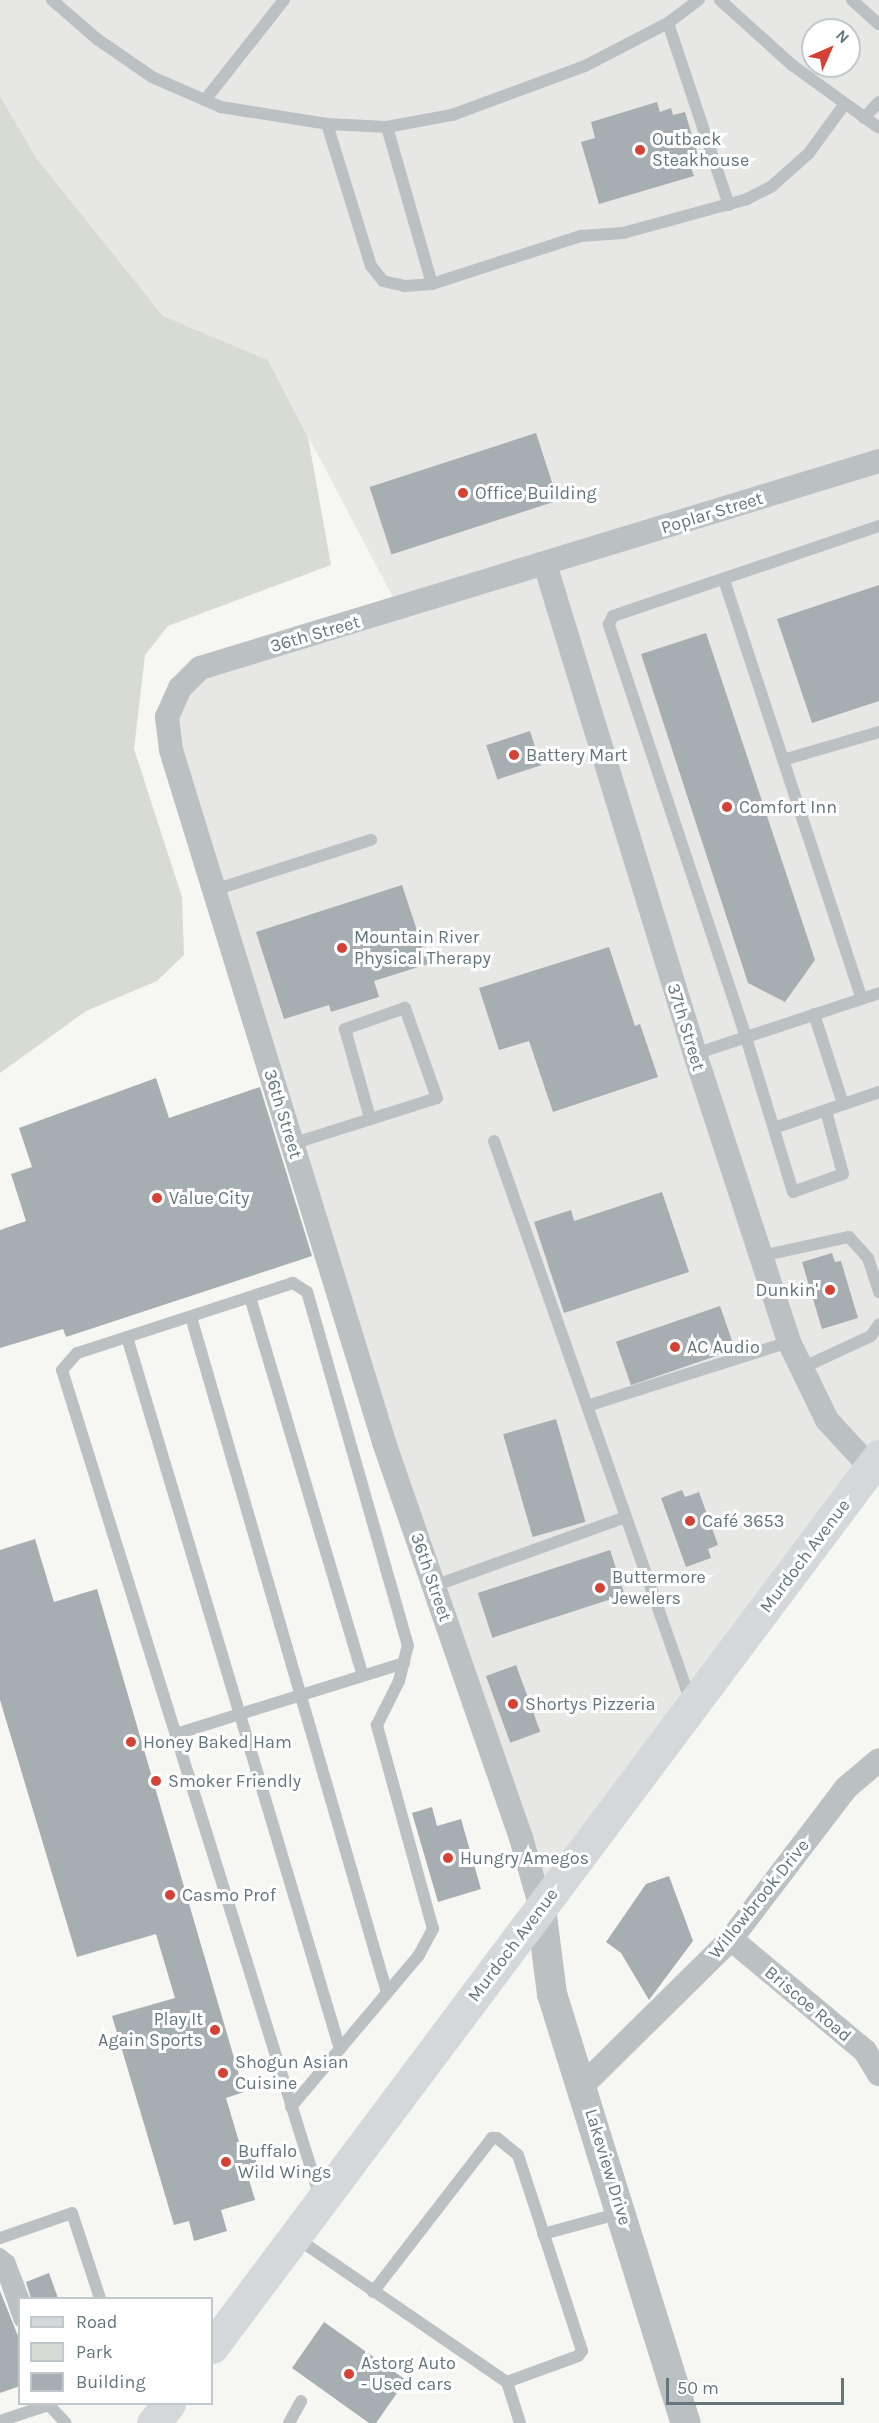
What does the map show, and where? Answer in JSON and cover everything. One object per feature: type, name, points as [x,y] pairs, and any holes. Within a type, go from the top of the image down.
[{"type":"main road","name":"Murdoch Avenue","points":[[213,2346],[875,1462]]},
{"type":"street","name":"Poplar Street","points":[[545,564],[879,461]]},
{"type":"street","name":"36th Street","points":[[541,1908],[384,1442],[171,750],[168,717],[180,688],[200,668],[545,564]]},
{"type":"street","name":"37th Street","points":[[545,564],[695,1054],[789,1342],[827,1420],[875,1462]]},
{"type":"street","name":"Willowbrook Drive","points":[[583,2085],[731,1939],[846,1788],[879,1760]]},
{"type":"street","name":"Lakeview Drive","points":[[541,1908],[552,1994],[583,2085],[686,2423]]},
{"type":"street","name":"Briscoe Road","points":[[731,1939],[865,2051],[879,2074]]},
{"type":"lane","points":[[52,0],[97,39],[152,77],[221,107],[327,124],[387,127],[452,115],[585,66],[668,23],[699,0]]},
{"type":"lane","points":[[205,100],[285,0]]},
{"type":"lane","points":[[720,0],[792,65],[844,105],[879,128]]},
{"type":"lane","points":[[852,0],[879,24]]},
{"type":"lane","points":[[668,23],[729,205]]},
{"type":"lane","points":[[864,118],[879,102]]},
{"type":"lane","points":[[327,124],[371,266],[383,281],[405,286],[432,284],[581,237],[623,233],[729,205],[772,186],[809,153],[844,105]]},
{"type":"lane","points":[[387,127],[432,284]]},
{"type":"lane","points":[[826,1111],[843,1174],[793,1192],[746,1037],[609,624],[613,616],[879,526]]},
{"type":"lane","points":[[724,580],[862,999]]},
{"type":"lane","points":[[783,760],[879,732]]},
{"type":"lane","points":[[214,890],[371,840]]},
{"type":"lane","points":[[695,1054],[879,993]]},
{"type":"lane","points":[[292,1144],[437,1098],[405,1008],[345,1029],[370,1118]]},
{"type":"lane","points":[[814,1014],[843,1104]]},
{"type":"lane","points":[[774,1128],[879,1092]]},
{"type":"lane","points":[[494,1142],[693,1706]]},
{"type":"lane","points":[[761,1256],[849,1237],[868,1258],[879,1292]]},
{"type":"lane","points":[[291,2107],[419,1955],[433,1929],[377,1725],[399,1681],[408,1646],[307,1292],[293,1283],[77,1353],[62,1370],[291,2107],[321,2201]]},
{"type":"lane","points":[[250,1297],[363,1676]]},
{"type":"lane","points":[[191,1317],[387,1993]]},
{"type":"lane","points":[[802,1368],[871,1336],[879,1324]]},
{"type":"lane","points":[[127,1337],[340,2049]]},
{"type":"lane","points":[[587,1406],[789,1342]]},
{"type":"lane","points":[[434,1586],[626,1517]]},
{"type":"lane","points":[[176,1734],[303,1697],[404,1663]]},
{"type":"lane","points":[[373,2292],[492,2138],[497,2138],[518,2155],[582,2351],[578,2356],[507,2382]]},
{"type":"lane","points":[[543,2234],[622,2212]]},
{"type":"lane","points":[[0,2238],[72,2213],[100,2297]]},
{"type":"lane","points":[[294,2236],[507,2382],[520,2423]]},
{"type":"lane","points":[[0,2254],[9,2261],[23,2297]]},
{"type":"lane","points":[[0,2264],[18,2315]]},
{"type":"lane","points":[[289,2423],[301,2401]]},
{"type":"lane","points":[[0,2421],[46,2405]]},
{"type":"lane","points":[[50,2405],[66,2423]]},
{"type":"shaded area","points":[[0,0],[879,0],[879,1456],[541,1908],[171,750],[180,688],[399,609],[268,360],[163,316],[37,159],[0,96]]},
{"type":"green space","points":[[0,96],[37,159],[163,316],[268,360],[308,437],[331,565],[168,626],[145,655],[134,749],[182,897],[184,955],[157,981],[86,1011],[0,1073]]},
{"type":"building","name":"Outback Steakhouse","points":[[657,102],[660,112],[671,108],[673,115],[685,112],[699,159],[689,162],[694,176],[599,204],[581,142],[595,138],[591,122]]},
{"type":"building","name":"Office Building","points":[[536,433],[558,501],[392,555],[370,487]]},
{"type":"building","points":[[879,585],[879,701],[812,723],[777,619]]},
{"type":"building","name":"Comfort Inn","points":[[706,633],[815,960],[785,1002],[748,983],[641,654]]},
{"type":"building","name":"Battery Mart","points":[[530,731],[541,765],[497,779],[486,745]]},
{"type":"building","name":"Mountain River Physical Therapy","points":[[402,885],[428,964],[374,981],[379,997],[331,1012],[329,1005],[284,1019],[256,932]]},
{"type":"building","points":[[609,947],[635,1026],[640,1024],[658,1077],[553,1112],[529,1041],[499,1050],[479,988]]},
{"type":"building","name":"Value City","points":[[156,1078],[169,1118],[260,1087],[312,1256],[66,1337],[63,1329],[0,1348],[0,1230],[26,1221],[11,1174],[32,1167],[19,1128]]},
{"type":"building","points":[[662,1192],[689,1272],[564,1313],[534,1222],[571,1210],[574,1221]]},
{"type":"building","name":"Dunkin'","points":[[832,1253],[835,1262],[841,1261],[858,1318],[822,1329],[802,1262]]},
{"type":"building","name":"AC Audio","points":[[720,1306],[735,1349],[631,1385],[616,1342]]},
{"type":"building","points":[[556,1419],[585,1522],[533,1537],[503,1434]]},
{"type":"building","name":"Café 3653","points":[[682,1490],[685,1497],[699,1492],[718,1545],[708,1549],[711,1558],[686,1567],[661,1498]]},
{"type":"building","points":[[35,1539],[54,1602],[97,1589],[244,2092],[226,2098],[242,2152],[252,2149],[259,2170],[247,2173],[255,2200],[221,2210],[227,2231],[194,2241],[189,2221],[174,2225],[112,2016],[175,1998],[156,1934],[77,1957],[0,1700],[0,1550]]},
{"type":"building","points":[[610,1550],[625,1595],[492,1638],[478,1593]]},
{"type":"building","name":"Shortys Pizzeria","points":[[516,1665],[540,1732],[510,1743],[486,1676]]},
{"type":"building","name":"Hungry Amegos","points":[[432,1807],[437,1826],[461,1819],[481,1889],[438,1902],[412,1813]]},
{"type":"building","points":[[669,1876],[693,1941],[649,2000],[621,1953],[606,1942],[646,1884]]},
{"type":"building","points":[[49,2273],[58,2297],[31,2297],[26,2282]]},
{"type":"building","points":[[0,2291],[18,2336],[18,2387],[0,2393]]},
{"type":"building","name":"Astorg Auto - Used cars","points":[[324,2322],[406,2380],[376,2423],[369,2423],[292,2368]]},
{"type":"place","name":"Outback Steakhouse","points":[[640,150]]},
{"type":"place","name":"Office Building","points":[[463,493]]},
{"type":"place","name":"Battery Mart","points":[[514,755]]},
{"type":"place","name":"Comfort Inn","points":[[727,807]]},
{"type":"place","name":"Mountain River Physical Therapy","points":[[342,948]]},
{"type":"place","name":"Value City","points":[[157,1198]]},
{"type":"place","name":"Dunkin'","points":[[830,1290]]},
{"type":"place","name":"AC Audio","points":[[675,1347]]},
{"type":"place","name":"Café 3653","points":[[690,1521]]},
{"type":"place","name":"Buttermore Jewelers","points":[[600,1588]]},
{"type":"place","name":"Shortys Pizzeria","points":[[513,1704]]},
{"type":"place","name":"Honey Baked Ham","points":[[131,1742]]},
{"type":"place","name":"Smoker Friendly","points":[[156,1781]]},
{"type":"place","name":"Hungry Amegos","points":[[448,1858]]},
{"type":"place","name":"Casmo Prof","points":[[170,1895]]},
{"type":"place","name":"Play It Again Sports","points":[[215,2030]]},
{"type":"place","name":"Shogun Asian Cuisine","points":[[223,2073]]},
{"type":"place","name":"Buffalo Wild Wings","points":[[226,2162]]},
{"type":"place","name":"Astorg Auto - Used cars","points":[[349,2374]]}]
